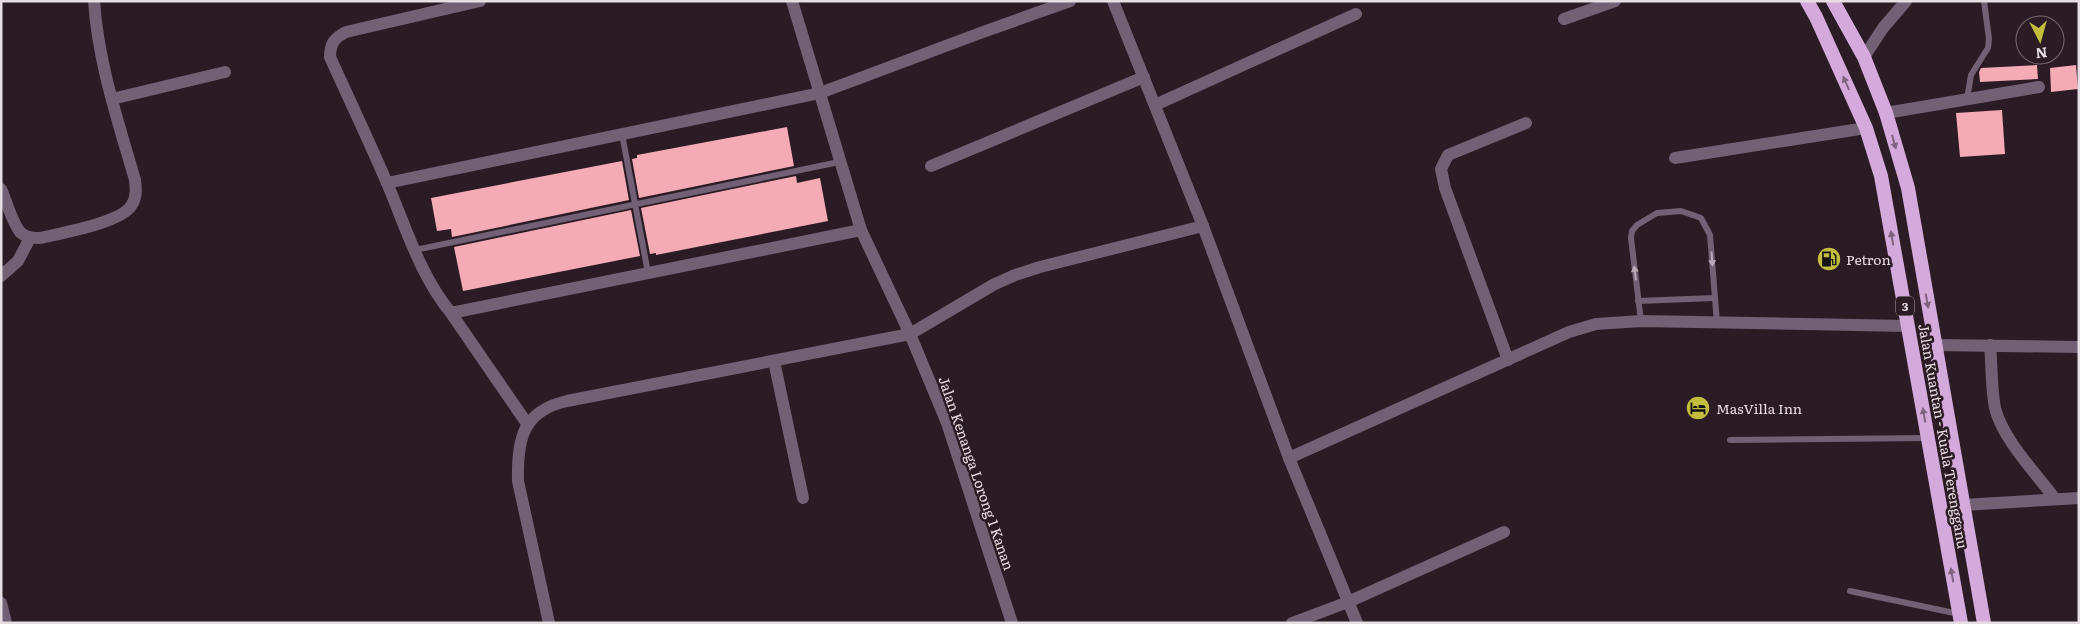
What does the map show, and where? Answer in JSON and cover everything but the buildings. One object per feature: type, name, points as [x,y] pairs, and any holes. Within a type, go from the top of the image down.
[{"type":"highway","name":"Jalan Kuantan - Kuala Terengganu","points":[[1807,1],[1866,128],[1881,176],[1960,618]]},
{"type":"highway","name":"Jalan Kuantan - Kuala Terengganu","points":[[1833,1],[1864,57],[1886,113],[1908,188],[1984,623]]},
{"type":"street","points":[[1,189],[18,228],[22,234],[30,238],[40,238],[116,219],[131,207],[136,191],[97,36],[94,1]]},
{"type":"street","points":[[480,1],[346,32],[338,35],[330,46],[330,57],[387,183],[414,250],[433,287],[528,425]]},
{"type":"street","name":"Jalan Kenanga Lorong 1 Kanan","points":[[792,1],[861,230],[910,334],[947,424],[1012,623]]},
{"type":"street","points":[[387,183],[622,132],[820,93],[1070,1]]},
{"type":"street","points":[[1113,1],[1202,226],[1289,458],[1358,623]]},
{"type":"street","points":[[1564,19],[1615,1]]},
{"type":"street","points":[[1864,57],[1883,28],[1906,1]]},
{"type":"street","points":[[1154,104],[1356,14]]},
{"type":"street","points":[[112,99],[225,72]]},
{"type":"street","points":[[931,166],[1144,77]]},
{"type":"street","points":[[1886,113],[2039,87]]},
{"type":"street","points":[[1508,360],[1445,188],[1441,169],[1448,155],[1526,123]]},
{"type":"street","points":[[1675,158],[1866,128]]},
{"type":"street","points":[[549,623],[518,481],[519,451],[528,425],[538,412],[550,405],[910,334],[993,285],[1016,274],[1202,226]]},
{"type":"street","points":[[451,314],[861,230]]},
{"type":"street","points":[[1,276],[18,261],[30,238]]},
{"type":"street","points":[[1289,458],[1569,332],[1596,324],[1640,321],[1908,326]]},
{"type":"street","points":[[1934,344],[2079,347]]},
{"type":"street","points":[[1990,346],[1995,407],[2000,421],[2008,436],[2055,499]]},
{"type":"street","points":[[774,360],[803,498]]},
{"type":"street","points":[[1963,504],[2079,498]]},
{"type":"street","points":[[1292,623],[1348,602],[1504,532]]},
{"type":"street","points":[[1,603],[6,623]]},
{"type":"lane","points":[[1967,99],[1971,75],[1988,48],[1989,39],[1984,1]]},
{"type":"lane","points":[[622,132],[648,273]]},
{"type":"lane","points":[[414,250],[839,162]]},
{"type":"lane","points":[[1640,321],[1631,238],[1632,231],[1644,219],[1657,213],[1681,210],[1701,218],[1710,236],[1717,323]]},
{"type":"lane","points":[[1638,301],[1714,298]]},
{"type":"lane","points":[[1730,440],[1928,438]]},
{"type":"lane","points":[[1850,592],[1960,618]]},
{"type":"place","name":"Petron","points":[[1829,259]]},
{"type":"place","name":"MasVilla Inn","points":[[1698,408]]}]
